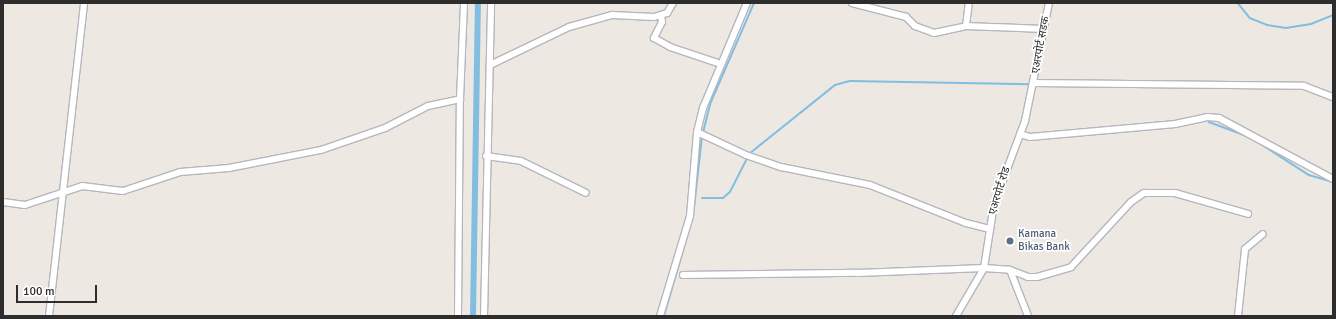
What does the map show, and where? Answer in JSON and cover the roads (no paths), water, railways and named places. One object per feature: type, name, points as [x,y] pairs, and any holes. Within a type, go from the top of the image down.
[{"type":"street","points":[[49,316],[84,3]]},
{"type":"street","points":[[458,316],[460,99],[464,3]]},
{"type":"street","points":[[484,316],[486,156],[491,3]]},
{"type":"street","points":[[490,65],[569,27],[612,15],[654,17],[667,13],[673,3]]},
{"type":"street","points":[[660,316],[690,216],[697,132],[703,108],[747,3]]},
{"type":"street","points":[[852,3],[906,17],[915,26],[934,34],[966,26],[1044,29]]},
{"type":"street","points":[[966,26],[969,3]]},
{"type":"street","name":"एअरपोर्ट सडक","points":[[1034,85],[1049,3]]},
{"type":"street","points":[[661,15],[662,22],[654,38],[670,47],[721,64]]},
{"type":"street","points":[[1034,85],[1304,86],[1333,97]]},
{"type":"street","name":"एअरपोर्ट रोड","points":[[956,316],[984,268],[994,204],[1020,134],[1034,85]]},
{"type":"street","points":[[3,202],[25,205],[82,186],[123,191],[180,172],[229,168],[321,150],[385,128],[428,106],[460,99]]},
{"type":"street","points":[[1020,134],[1030,137],[1175,124],[1207,117],[1219,118],[1333,179]]},
{"type":"street","points":[[697,132],[746,155],[780,168],[870,185],[966,223],[990,230]]},
{"type":"street","points":[[486,156],[521,161],[586,193]]},
{"type":"street","points":[[684,275],[858,273],[984,268],[1010,270],[1028,277],[1071,267],[1131,202],[1144,193],[1175,194],[1248,214]]},
{"type":"street","points":[[1238,316],[1245,249],[1263,234]]},
{"type":"street","points":[[1010,270],[1028,316]]},
{"type":"waterway","points":[[473,316],[478,3]]},
{"type":"waterway","points":[[703,133],[711,102],[754,3]]},
{"type":"waterway","points":[[1238,3],[1250,18],[1267,25],[1286,28],[1311,24],[1333,15]]},
{"type":"waterway","points":[[749,154],[835,85],[850,81],[1030,84]]},
{"type":"waterway","points":[[1209,122],[1247,136]]},
{"type":"waterway","points":[[694,208],[702,137]]},
{"type":"waterway","points":[[1261,144],[1309,175],[1333,182]]},
{"type":"waterway","points":[[702,198],[723,198],[730,192],[747,158]]},
{"type":"waterway","points":[[664,316],[693,216]]},
{"type":"place","name":"Kamana Bikas Bank","points":[[1010,241]]}]
